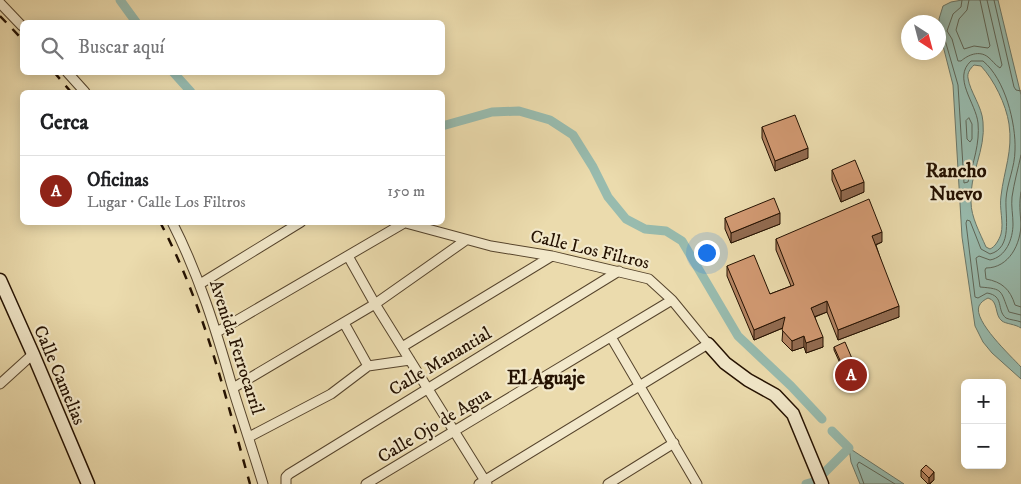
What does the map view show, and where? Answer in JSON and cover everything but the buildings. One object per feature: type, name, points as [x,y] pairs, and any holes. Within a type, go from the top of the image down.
[{"type":"street","points":[[0,3],[20,24]]},
{"type":"street","points":[[70,75],[82,90]]},
{"type":"street","name":"Avenida Ferrocarril","points":[[174,225],[188,253],[200,284],[263,484]]},
{"type":"street","points":[[200,284],[296,225]]},
{"type":"street","points":[[216,332],[400,225]]},
{"type":"street","name":"Calle Los Filtros","points":[[410,225],[491,246],[552,256],[649,279],[672,300],[725,363],[748,380],[775,395],[793,414],[822,484]]},
{"type":"street","points":[[233,388],[375,304],[466,240]]},
{"type":"street","points":[[348,256],[375,304],[484,483],[708,344]]},
{"type":"street","points":[[402,348],[552,256]]},
{"type":"street","name":"Calle Manantial","points":[[286,484],[286,477],[289,474],[619,271]]},
{"type":"street","name":"Calle Camelias","points":[[0,280],[88,484]]},
{"type":"street","name":"Calle Ojo de Agua","points":[[366,484],[672,300]]},
{"type":"street","points":[[344,323],[368,366]]},
{"type":"street","points":[[611,337],[697,484]]},
{"type":"street","points":[[0,384],[33,354]]},
{"type":"street","points":[[249,437],[331,394],[368,366],[410,360]]},
{"type":"street","points":[[608,484],[674,443]]},
{"type":"water","points":[[962,0],[998,0],[1021,95],[1021,328],[1002,321],[994,302],[988,298],[979,306],[979,312],[987,329],[1021,367],[1021,379],[992,353],[983,342],[975,326],[962,237],[953,85],[946,58],[946,15],[940,15],[943,6]],"holes":[[[974,65],[981,66],[990,78],[1002,101],[1010,134],[1009,152],[1002,187],[1001,234],[997,243],[990,249],[986,247],[972,213],[972,182],[982,143],[983,122],[969,83],[969,71]]]},
{"type":"water","points":[[849,448],[904,484],[860,484],[851,462]]},
{"type":"waterway","points":[[120,0],[135,20]]},
{"type":"waterway","points":[[176,75],[189,90]]},
{"type":"waterway","points":[[445,125],[492,112],[519,111],[550,120],[573,135],[593,167],[608,197],[626,219],[645,229],[666,231],[682,241],[738,336],[791,386],[822,419]]},
{"type":"waterway","points":[[823,474],[849,448],[832,431]]},
{"type":"waterway","points":[[806,484],[813,482]]},
{"type":"railway","points":[[0,16],[20,37]]},
{"type":"railway","points":[[57,75],[69,90]]},
{"type":"railway","points":[[161,225],[189,285],[201,318],[250,484]]},
{"type":"place","name":"Oficinas","points":[[851,375]]},
{"type":"district","name":"Rancho Nuevo","points":[[956,182]]},
{"type":"district","name":"El Aguaje","points":[[546,377]]}]
